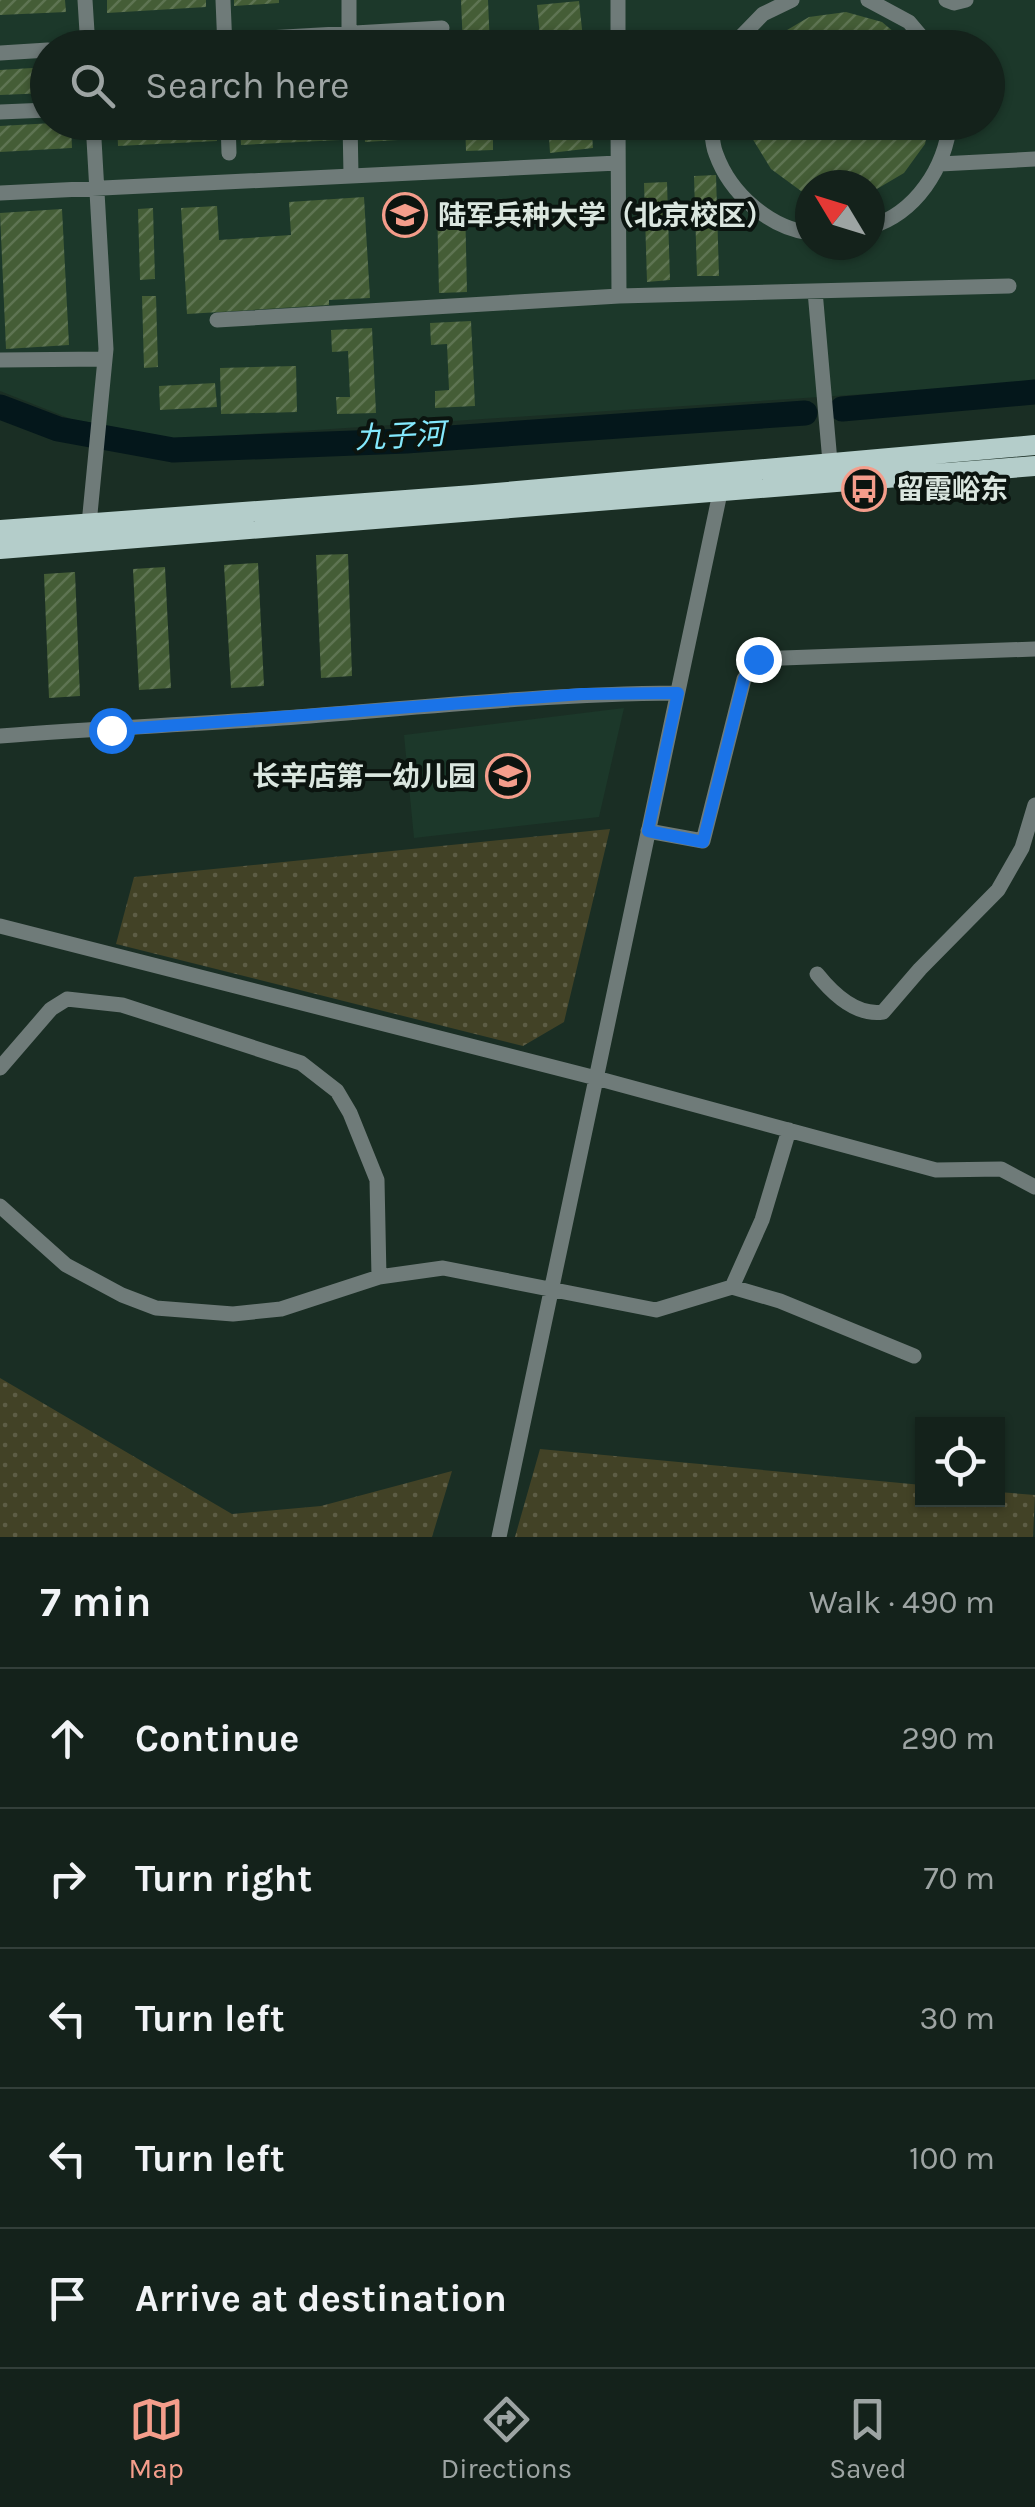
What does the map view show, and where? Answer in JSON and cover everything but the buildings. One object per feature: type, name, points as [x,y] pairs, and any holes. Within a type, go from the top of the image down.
[{"type":"main road","points":[[0,530],[473,495],[1035,446]]},
{"type":"main road","points":[[0,549],[1035,466]]},
{"type":"street","points":[[85,0],[89,30]]},
{"type":"street","points":[[223,0],[224,30]]},
{"type":"street","points":[[348,0],[349,30]]},
{"type":"street","points":[[618,0],[618,30]]},
{"type":"street","points":[[747,30],[763,14],[792,0]]},
{"type":"street","points":[[868,0],[908,22],[915,30]]},
{"type":"street","points":[[946,0],[966,0]]},
{"type":"street","points":[[426,30],[442,28]]},
{"type":"street","points":[[0,52],[30,51]]},
{"type":"street","points":[[0,112],[30,111]]},
{"type":"street","points":[[89,524],[106,358],[93,140]]},
{"type":"street","points":[[229,140],[229,153]]},
{"type":"street","points":[[350,140],[350,174]]},
{"type":"street","points":[[618,140],[618,296]]},
{"type":"street","points":[[713,140],[716,154],[736,190],[766,217],[795,228]]},
{"type":"street","points":[[885,221],[917,198],[940,164],[946,140]]},
{"type":"street","points":[[940,164],[1035,159]]},
{"type":"street","points":[[0,192],[618,163]]},
{"type":"street","points":[[217,320],[618,296],[1010,286]]},
{"type":"street","points":[[816,291],[830,462]]},
{"type":"street","points":[[0,360],[106,358]]},
{"type":"street","points":[[498,1537],[720,493]]},
{"type":"street","points":[[648,831],[703,842],[744,679],[758,659],[1035,649]]},
{"type":"street","points":[[0,736],[184,726],[582,694],[678,693]]},
{"type":"street","points":[[817,974],[832,993],[869,1014],[883,1012],[998,890],[1022,848],[1035,805]]},
{"type":"street","points":[[0,926],[596,1078],[936,1170],[1001,1170],[1035,1187]]},
{"type":"street","points":[[0,1068],[51,1009],[67,998],[122,1005],[301,1064],[337,1092],[350,1113],[377,1180],[379,1277]]},
{"type":"street","points":[[732,1287],[762,1220],[789,1130]]},
{"type":"street","points":[[0,1206],[66,1264],[156,1308],[234,1314],[281,1309],[379,1277],[443,1268],[656,1310],[732,1287],[780,1301],[914,1356]]},
{"type":"shaded area","name":"陆军兵种大学（北京校区）","points":[[0,0],[1035,0],[1035,383],[177,439],[71,419],[0,391]]},
{"type":"shaded area","name":"长辛店第一幼儿园","points":[[624,708],[599,817],[414,838],[404,735]]},
{"type":"shaded area","points":[[610,829],[564,1022],[523,1046],[116,944],[134,877]]},
{"type":"shaded area","points":[[0,1378],[232,1514],[321,1506],[452,1471],[432,1537],[0,1537]]},
{"type":"shaded area","points":[[540,1449],[915,1484],[915,1507],[1005,1507],[1005,1493],[1035,1495],[1033,1537],[515,1537]]},
{"type":"waterway","name":"九子河","points":[[842,409],[1035,392]]},
{"type":"waterway","name":"九子河","points":[[0,407],[58,429],[173,450],[406,441],[805,413]]},
{"type":"place","name":"陆军兵种大学（北京校区）","points":[[405,215]]},
{"type":"place","name":"留霞峪东","points":[[864,489]]},
{"type":"place","name":"长辛店第一幼儿园","points":[[508,776]]},
{"type":"route","points":[[111,730],[582,694],[678,693],[648,831],[703,842],[744,679],[758,659]]}]
